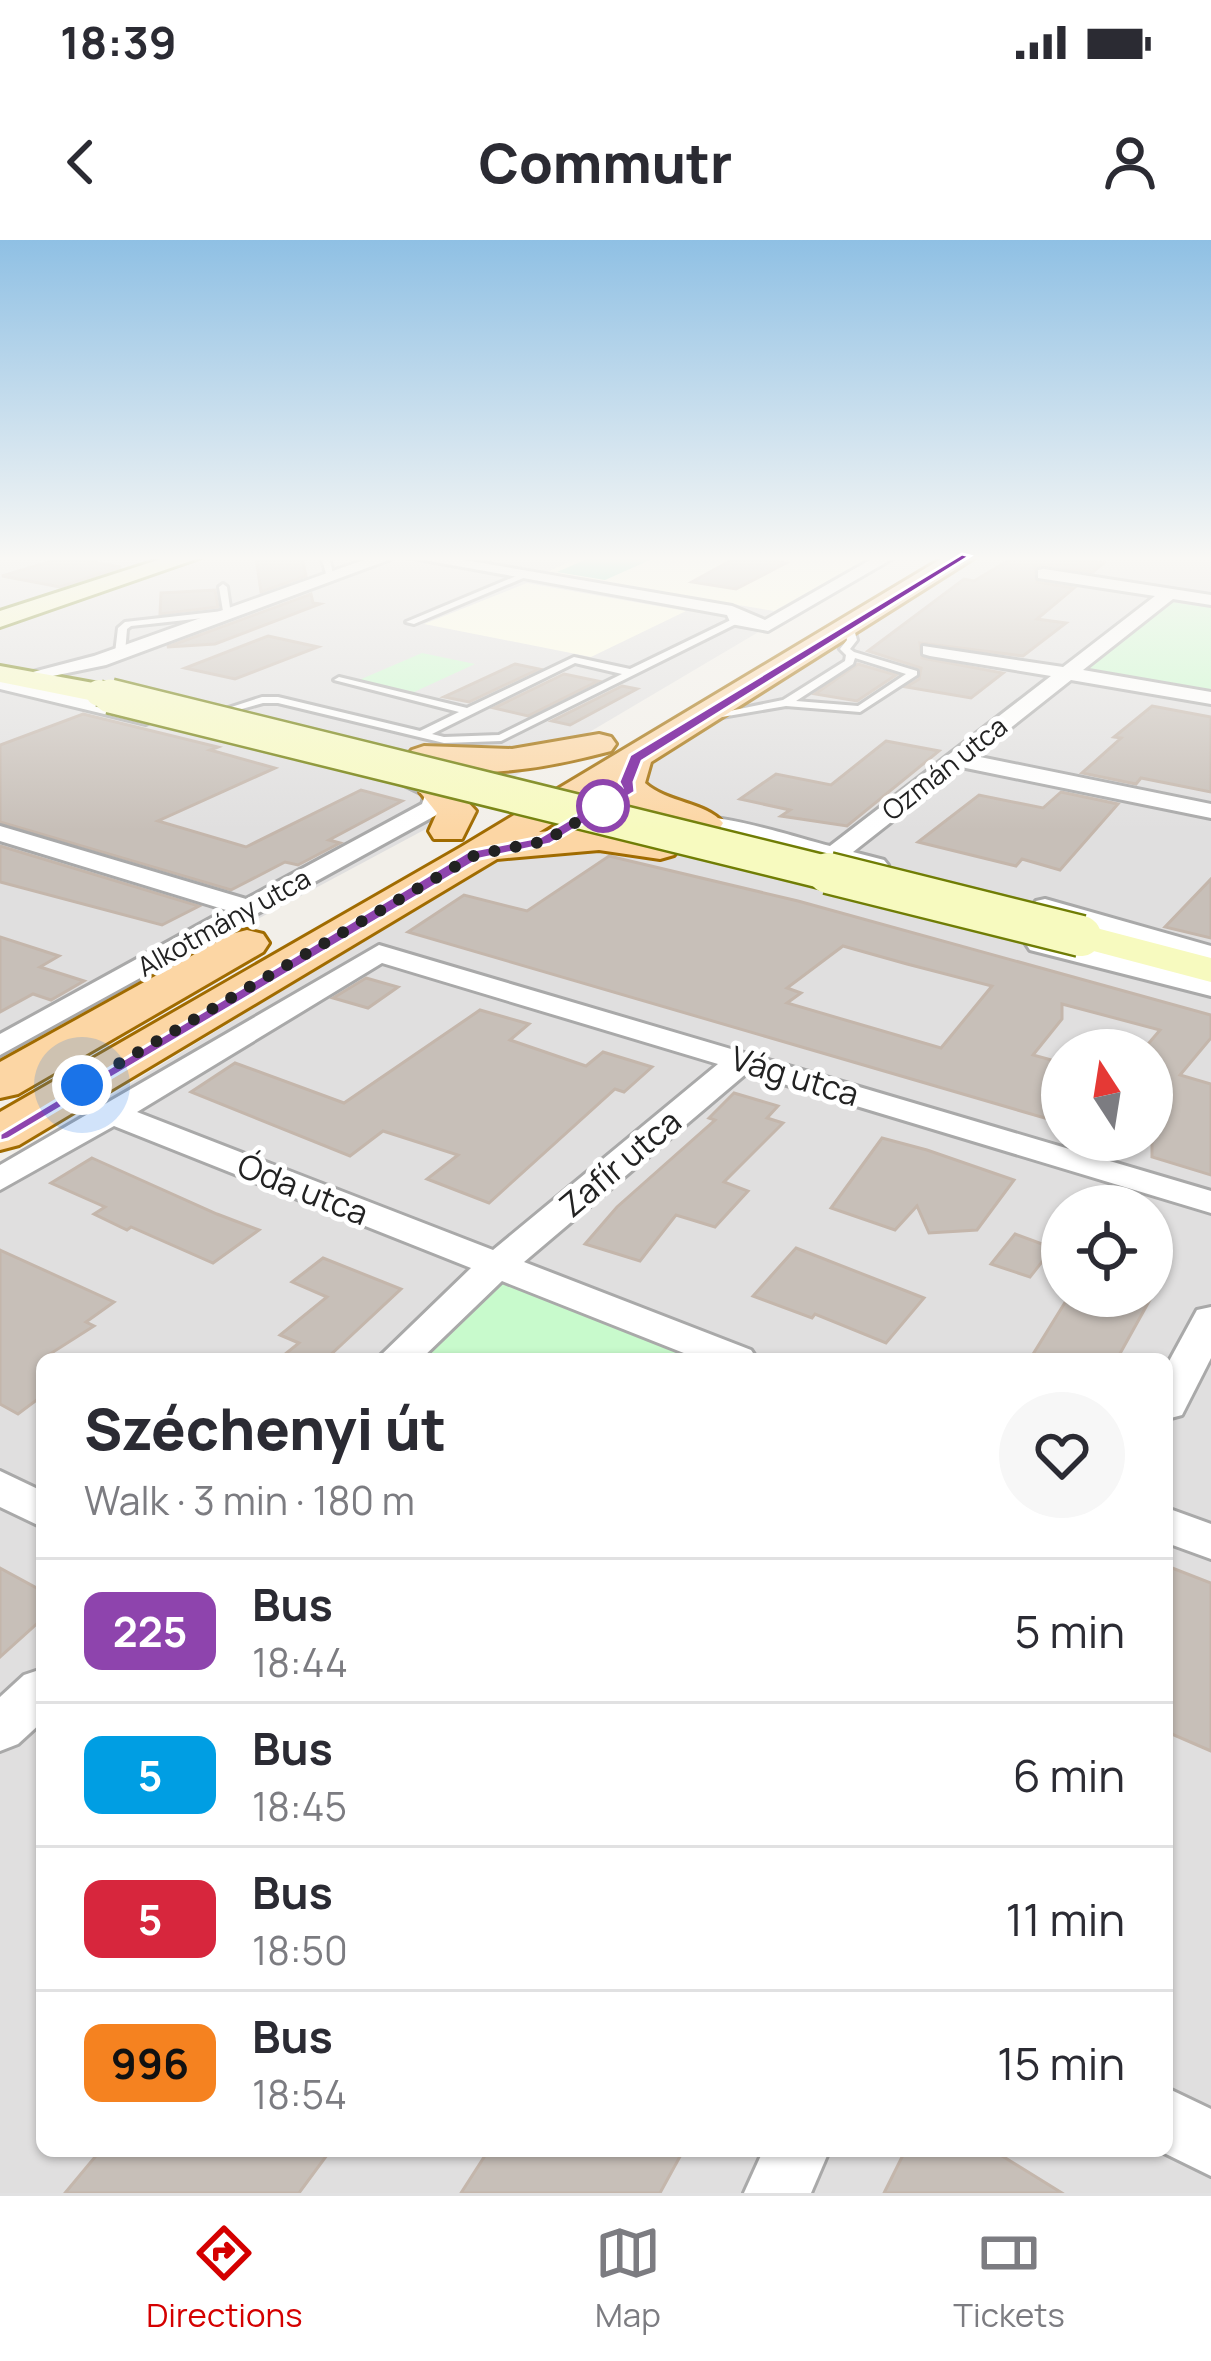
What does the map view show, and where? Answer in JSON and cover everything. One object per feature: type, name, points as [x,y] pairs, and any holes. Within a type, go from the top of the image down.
[{"type":"main road","points":[[0,1083],[441,794],[495,764],[621,764],[790,647]]},
{"type":"main road","points":[[0,1134],[441,794],[621,764],[696,719],[838,647]]},
{"type":"main road","points":[[621,764],[652,806],[704,823]]},
{"type":"main road","points":[[441,794],[545,841],[599,838],[660,847]]},
{"type":"street","points":[[100,679],[120,653],[136,647]]},
{"type":"street","name":"Ozmán utca","points":[[834,854],[1100,647]]},
{"type":"street","points":[[930,650],[1211,698]]},
{"type":"street","points":[[0,677],[44,672],[100,679],[224,711],[441,794]]},
{"type":"street","points":[[0,677],[100,679],[1211,970]]},
{"type":"street","points":[[0,677],[441,794]]},
{"type":"street","points":[[957,759],[1211,811]]},
{"type":"street","points":[[386,776],[441,794]]},
{"type":"street","name":"Alkotmány utca","points":[[0,1046],[432,808],[441,794]]},
{"type":"street","points":[[1211,955],[1141,931],[704,823],[656,827],[651,836],[660,847],[1211,987]]},
{"type":"street","points":[[0,833],[250,909]]},
{"type":"street","name":"Vág utca","points":[[110,1113],[379,952],[1211,1202]]},
{"type":"street","name":"Zafír utca","points":[[403,1353],[496,1266],[743,1060]]},
{"type":"street","points":[[0,1180],[110,1113]]},
{"type":"street","name":"Óda utca","points":[[110,1113],[721,1353]]},
{"type":"street","points":[[1173,1394],[1211,1319]]},
{"type":"street","points":[[0,1487],[36,1508]]},
{"type":"street","points":[[1173,1527],[1211,1542]]},
{"type":"street","points":[[0,1729],[36,1696]]},
{"type":"street","points":[[1173,2123],[1211,2144]]},
{"type":"street","points":[[777,2193],[794,2157]]},
{"type":"lane","points":[[441,794],[444,740],[501,738],[684,647]]},
{"type":"lane","points":[[786,703],[850,662],[850,647]]},
{"type":"lane","points":[[696,719],[786,703],[860,709],[914,673],[862,647]]},
{"type":"lane","points":[[339,680],[470,712],[574,660],[633,673]]},
{"type":"lane","points":[[441,794],[470,712]]},
{"type":"lane","points":[[545,841],[621,764]]},
{"type":"shaded area","points":[[0,647],[733,647],[424,830],[0,1057]]},
{"type":"shaded area","points":[[541,647],[611,647],[591,657]]},
{"type":"shaded area","points":[[837,647],[1211,647],[1211,2193],[0,2193],[0,1163]]},
{"type":"green space","points":[[1115,647],[1211,647],[1211,694],[1084,672]]},
{"type":"green space","points":[[422,653],[475,664],[414,692],[359,680]]},
{"type":"green space","points":[[499,1279],[692,1353],[418,1353]]},
{"type":"building","points":[[239,647],[318,647],[235,679],[185,668]]},
{"type":"building","points":[[921,647],[922,658],[1003,673],[971,698],[906,687],[919,679],[921,668],[868,651]]},
{"type":"building","points":[[953,647],[1035,647],[1023,656]]},
{"type":"building","points":[[515,664],[539,669],[469,702],[444,697]]},
{"type":"building","points":[[858,664],[896,675],[857,701],[815,694]]},
{"type":"building","points":[[564,674],[598,681],[528,716],[494,708]]},
{"type":"building","points":[[622,686],[637,689],[570,725],[552,721]]},
{"type":"building","points":[[1152,706],[1211,717],[1211,792],[1141,778],[1136,784],[1082,773],[1121,738],[1114,737]]},
{"type":"building","points":[[83,714],[218,747],[210,750],[275,768],[158,821],[246,847],[361,790],[402,801],[329,840],[340,843],[298,865],[285,862],[231,890],[0,822],[0,745]]},
{"type":"building","points":[[886,741],[939,751],[847,826],[781,816],[790,810],[740,799],[776,774],[831,785]]},
{"type":"building","points":[[1061,792],[1118,804],[1060,870],[1022,859],[1016,866],[918,842],[979,795],[1043,808]]},
{"type":"building","points":[[0,846],[199,906],[162,925],[0,882]]},
{"type":"building","points":[[609,856],[798,901],[1211,1015],[1211,1038],[1180,1075],[1211,1084],[1211,1175],[1165,1161],[1173,1161],[1173,1029],[1156,1029],[1062,1004],[1062,1019],[1054,1029],[1041,1029],[1041,1045],[1033,1055],[1041,1057],[1041,1117],[408,932],[464,895],[527,911]],"holes":[[[843,946],[992,986],[941,1048],[787,1003],[801,993],[787,988]]]},
{"type":"building","points":[[1211,879],[1211,938],[1165,927]]},
{"type":"building","points":[[0,937],[59,956],[40,967],[84,981],[51,1000],[33,994],[0,1012]]},
{"type":"building","points":[[366,978],[398,987],[368,1008],[333,998]]},
{"type":"building","points":[[480,1010],[529,1024],[510,1040],[586,1066],[603,1052],[652,1067],[624,1092],[615,1089],[489,1203],[427,1179],[458,1155],[383,1131],[350,1156],[191,1092],[235,1063],[344,1103]]},
{"type":"building","points":[[734,1093],[778,1106],[767,1118],[783,1123],[724,1182],[748,1191],[715,1227],[676,1215],[640,1261],[585,1244],[617,1207],[715,1120],[709,1118]]},
{"type":"building","points":[[882,1138],[1014,1180],[977,1230],[929,1233],[917,1206],[895,1230],[831,1208]]},
{"type":"building","points":[[92,1158],[259,1230],[213,1263],[131,1227],[127,1230],[94,1214],[105,1207],[51,1183]]},
{"type":"building","points":[[1015,1234],[1041,1244],[1041,1263],[1030,1277],[991,1264]]},
{"type":"building","points":[[796,1248],[924,1298],[886,1343],[815,1314],[812,1318],[753,1296]]},
{"type":"building","points":[[0,1250],[114,1302],[86,1322],[94,1326],[51,1353],[36,1353],[36,1400],[18,1414],[0,1404]]},
{"type":"building","points":[[323,1258],[401,1289],[332,1353],[286,1353],[299,1343],[280,1335],[327,1297],[292,1282]]},
{"type":"building","points":[[1056,1317],[1140,1317],[1120,1353],[1034,1353]]},
{"type":"building","points":[[0,1568],[36,1588],[36,1624],[0,1657]]},
{"type":"building","points":[[1173,1568],[1211,1583],[1211,1751],[1173,1735]]},
{"type":"building","points":[[95,2157],[326,2157],[299,2193],[65,2193]]},
{"type":"building","points":[[484,2157],[680,2157],[660,2193],[461,2193]]},
{"type":"building","points":[[902,2157],[1004,2157],[1062,2193],[884,2193]]},
{"type":"bus line","name":"225","points":[[0,1134],[475,855],[545,841],[630,789],[626,782],[635,758],[818,647]]},
{"type":"route","points":[[82,1085],[475,855],[545,841],[603,806]]}]
